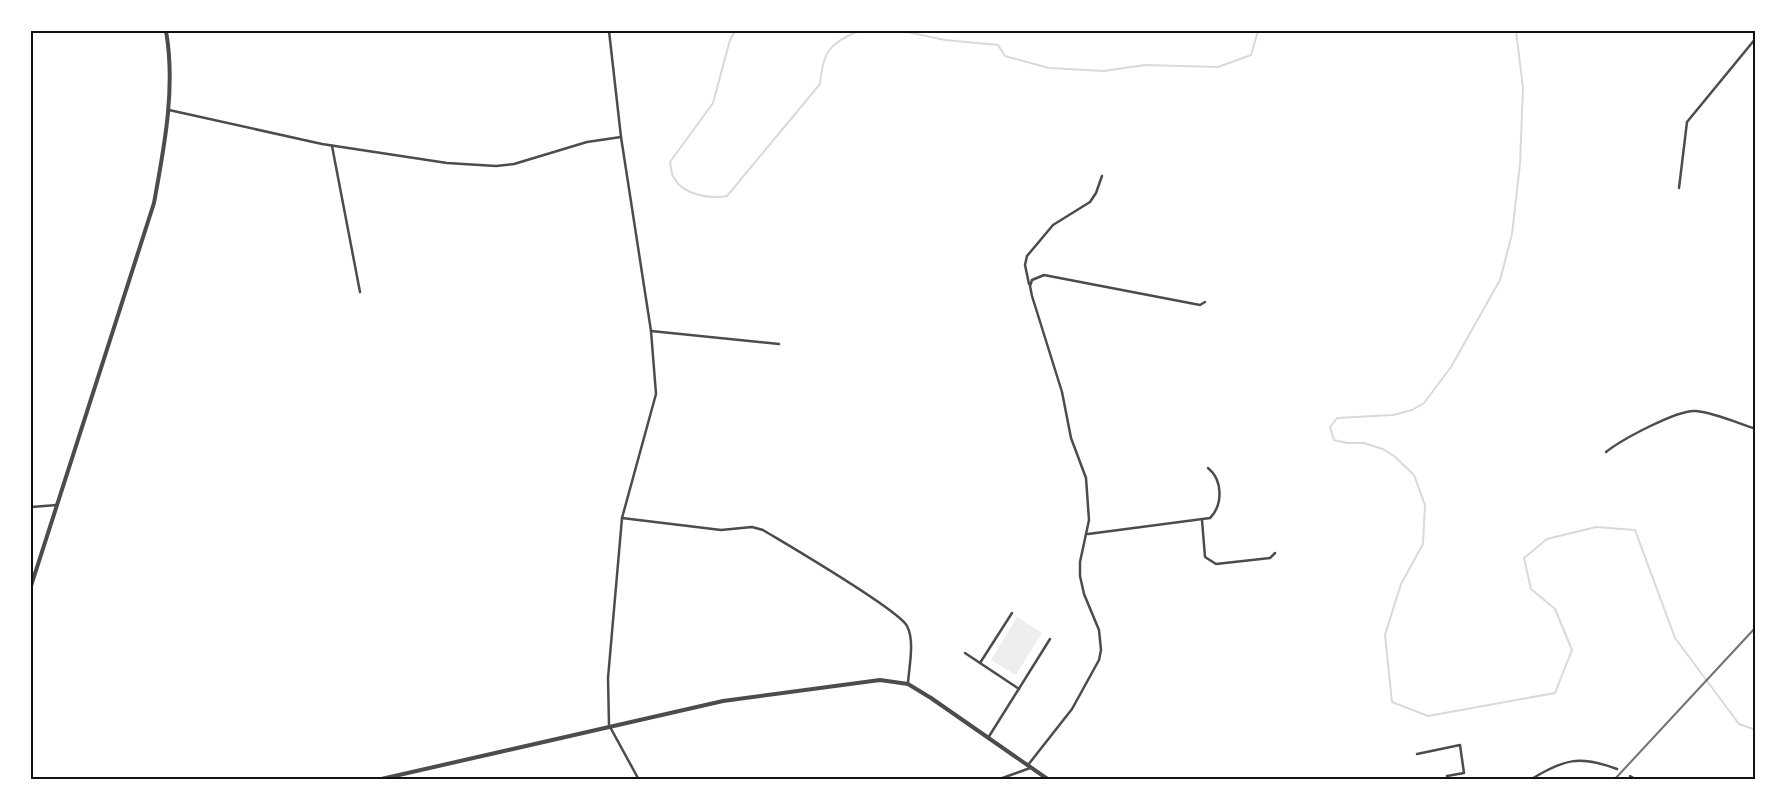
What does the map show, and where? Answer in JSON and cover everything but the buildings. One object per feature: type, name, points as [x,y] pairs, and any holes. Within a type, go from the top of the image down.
[{"type":"street","points":[[31,586],[154,203],[163,155],[167,109],[170,56],[166,31]]},
{"type":"street","points":[[609,31],[621,137],[651,331],[656,394],[622,518],[608,678],[609,725],[639,780]]},
{"type":"street","points":[[1679,188],[1688,122],[1756,38]]},
{"type":"street","points":[[167,109],[332,146],[447,163],[496,166],[514,164],[599,139],[621,137]]},
{"type":"street","points":[[332,146],[360,292]]},
{"type":"street","points":[[997,780],[1029,766],[1072,709],[1099,660],[1101,639],[1080,576],[1080,562],[1088,534],[1089,500],[1086,478],[1071,438],[1062,392],[1025,266],[1027,256],[1053,225],[1090,202],[1096,194],[1102,176]]},
{"type":"street","points":[[1030,286],[1032,280],[1044,276],[1200,305],[1205,302]]},
{"type":"street","points":[[651,331],[779,344]]},
{"type":"street","points":[[1606,452],[1657,424],[1686,411],[1704,412],[1756,429]]},
{"type":"street","points":[[1088,534],[1210,518],[1218,502],[1219,481],[1216,474],[1208,468]]},
{"type":"street","points":[[31,507],[57,505]]},
{"type":"street","points":[[622,518],[721,530],[752,527],[763,530],[860,591],[899,617],[907,625],[910,635],[908,684]]},
{"type":"street","points":[[1202,520],[1205,558],[1209,561],[1216,564],[1270,558],[1275,553]]},
{"type":"street","points":[[980,663],[1012,614]]},
{"type":"street","points":[[988,738],[1050,639]]},
{"type":"street","points":[[965,653],[1019,689]]},
{"type":"street","points":[[377,780],[609,725],[733,700],[880,680],[908,684],[1049,780]]},
{"type":"street","points":[[1417,754],[1460,746],[1464,773],[1447,776],[1448,780]]},
{"type":"street","points":[[1530,780],[1546,770],[1577,759],[1600,762],[1617,768]]},
{"type":"street","points":[[1630,776],[1637,780]]},
{"type":"shaded area","points":[[1017,617],[1042,633],[1016,675],[991,660]]},
{"type":"waterway","points":[[735,31],[730,40],[713,103],[670,162],[672,174],[678,184],[690,192],[705,196],[727,196],[820,84],[823,64],[829,50],[841,40],[859,31]]},
{"type":"waterway","points":[[903,31],[945,40],[998,45],[1005,56],[1049,68],[1104,71],[1145,65],[1218,67],[1251,55],[1258,31]]},
{"type":"waterway","points":[[1516,31],[1523,88],[1520,164],[1512,234],[1500,280],[1451,367],[1424,403],[1412,410],[1393,415],[1337,418],[1330,427],[1334,440],[1347,443],[1364,443],[1383,449],[1394,456],[1414,475],[1425,505],[1423,544],[1401,584],[1385,635],[1392,702],[1428,716],[1555,693],[1572,650],[1555,609],[1531,589],[1524,558],[1547,539],[1596,527],[1635,530],[1675,638],[1739,724],[1756,730]]},
{"type":"railway","points":[[1614,780],[1756,627]]}]
